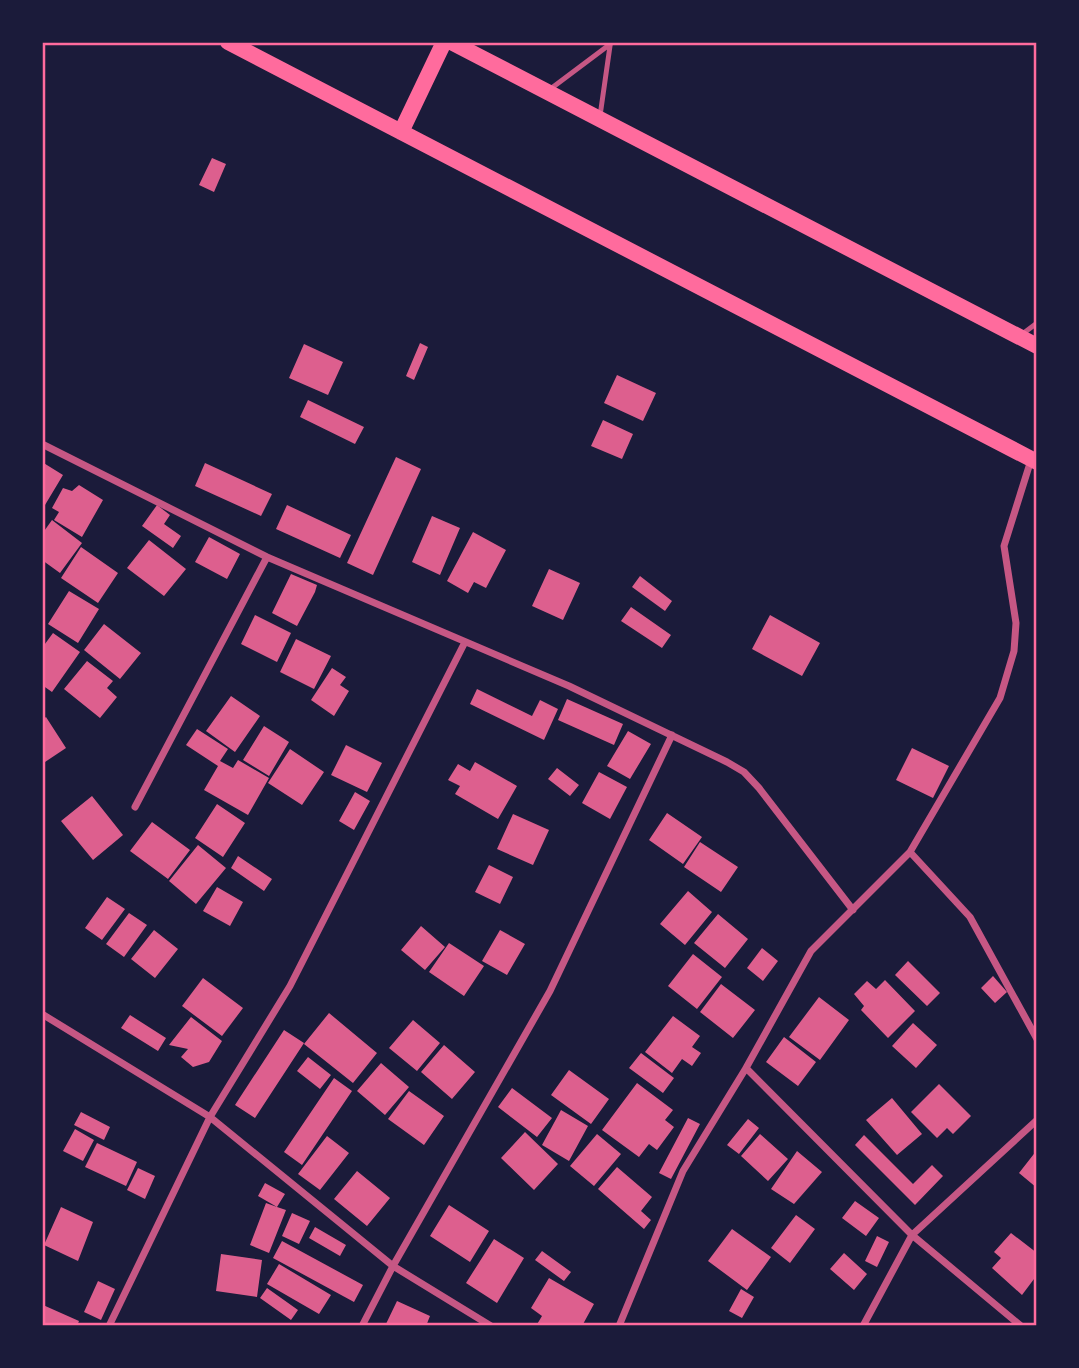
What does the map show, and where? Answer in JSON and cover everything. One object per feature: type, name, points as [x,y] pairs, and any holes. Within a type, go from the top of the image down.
[{"type":"highway","points":[[228,42],[1034,461]]},
{"type":"highway","points":[[401,132],[444,42]]},
{"type":"highway","points":[[451,42],[1037,346]]},
{"type":"street","points":[[42,444],[267,557],[569,686],[744,772],[760,788],[853,910]]},
{"type":"street","points":[[619,1326],[683,1171],[746,1068],[811,951],[910,852],[1000,698],[1014,651],[1016,623],[1004,546],[1034,461]]},
{"type":"street","points":[[135,807],[267,557]]},
{"type":"street","points":[[109,1326],[210,1117],[290,986],[464,642]]},
{"type":"street","points":[[362,1326],[393,1266],[550,991],[672,736]]},
{"type":"street","points":[[910,852],[970,917],[1037,1039]]},
{"type":"street","points":[[42,1014],[210,1117],[393,1266],[491,1326]]},
{"type":"street","points":[[746,1068],[912,1235],[1021,1326]]},
{"type":"street","points":[[863,1326],[912,1235],[1037,1120]]},
{"type":"lane","points":[[546,92],[612,44]]},
{"type":"lane","points":[[599,119],[612,44]]},
{"type":"lane","points":[[1019,337],[1037,323]]},
{"type":"building","points":[[212,158],[226,164],[214,192],[199,185]]},
{"type":"building","points":[[420,343],[428,347],[414,380],[406,376]]},
{"type":"building","points":[[304,344],[343,362],[328,395],[289,378]]},
{"type":"building","points":[[617,375],[656,393],[643,421],[604,403]]},
{"type":"building","points":[[308,400],[364,427],[355,444],[300,417]]},
{"type":"building","points":[[603,420],[633,434],[622,459],[591,446]]},
{"type":"building","points":[[396,457],[421,469],[373,575],[347,563]]},
{"type":"building","points":[[42,462],[63,475],[42,510]]},
{"type":"building","points":[[205,463],[272,494],[261,516],[195,486]]},
{"type":"building","points":[[79,485],[103,500],[82,537],[54,520],[59,512],[52,508],[63,488],[72,491]]},
{"type":"building","points":[[157,505],[170,515],[164,524],[181,536],[173,548],[142,526]]},
{"type":"building","points":[[287,505],[351,535],[340,558],[276,529]]},
{"type":"building","points":[[432,516],[460,528],[440,575],[412,562]]},
{"type":"building","points":[[52,520],[82,543],[60,573],[42,560],[42,534]]},
{"type":"building","points":[[473,532],[506,550],[486,588],[474,582],[468,593],[447,581]]},
{"type":"building","points":[[209,537],[240,554],[227,579],[195,562]]},
{"type":"building","points":[[149,540],[186,569],[164,596],[127,568]]},
{"type":"building","points":[[81,547],[118,573],[98,603],[61,578]]},
{"type":"building","points":[[549,569],[580,583],[563,620],[532,606]]},
{"type":"building","points":[[291,574],[317,585],[297,626],[272,613]]},
{"type":"building","points":[[640,576],[672,601],[665,611],[632,587]]},
{"type":"building","points":[[69,591],[99,609],[78,643],[48,624]]},
{"type":"building","points":[[631,607],[671,635],[662,648],[621,621]]},
{"type":"building","points":[[255,615],[291,633],[277,662],[241,644]]},
{"type":"building","points":[[770,615],[820,643],[802,676],[752,649]]},
{"type":"building","points":[[104,624],[141,653],[120,679],[84,650]]},
{"type":"building","points":[[53,633],[80,652],[52,692],[42,685],[42,648]]},
{"type":"building","points":[[296,639],[331,656],[314,689],[280,672]]},
{"type":"building","points":[[87,661],[113,681],[107,688],[117,697],[100,718],[64,689]]},
{"type":"building","points":[[332,668],[346,677],[340,685],[349,691],[334,716],[311,700]]},
{"type":"building","points":[[477,689],[532,716],[540,700],[558,709],[544,740],[470,704]]},
{"type":"building","points":[[231,696],[260,716],[235,752],[206,731]]},
{"type":"building","points":[[567,699],[623,724],[614,745],[558,720]]},
{"type":"building","points":[[46,717],[66,748],[42,764],[42,720]]},
{"type":"building","points":[[264,726],[289,742],[269,776],[243,760]]},
{"type":"building","points":[[197,729],[228,749],[220,761],[233,768],[238,760],[269,778],[248,815],[204,790],[218,766],[186,745]]},
{"type":"building","points":[[628,731],[651,744],[630,779],[607,766]]},
{"type":"building","points":[[346,745],[382,763],[367,792],[331,775]]},
{"type":"building","points":[[912,748],[949,766],[933,798],[896,780]]},
{"type":"building","points":[[290,749],[324,772],[302,805],[268,783]]},
{"type":"building","points":[[475,762],[517,786],[498,819],[455,794],[460,786],[448,780],[458,764],[470,771]]},
{"type":"building","points":[[557,768],[579,785],[570,796],[548,779]]},
{"type":"building","points":[[599,772],[627,787],[610,819],[582,803]]},
{"type":"building","points":[[355,792],[370,801],[354,830],[339,821]]},
{"type":"building","points":[[92,796],[123,835],[93,860],[61,821]]},
{"type":"building","points":[[217,804],[245,823],[223,857],[195,838]]},
{"type":"building","points":[[667,813],[702,837],[683,864],[649,840]]},
{"type":"building","points":[[513,814],[549,830],[533,865],[497,849]]},
{"type":"building","points":[[152,822],[190,850],[168,879],[130,851]]},
{"type":"building","points":[[700,842],[738,867],[721,892],[684,867]]},
{"type":"building","points":[[198,845],[226,868],[196,904],[169,881]]},
{"type":"building","points":[[238,856],[272,879],[264,891],[231,868]]},
{"type":"building","points":[[489,865],[513,877],[500,904],[475,892]]},
{"type":"building","points":[[217,887],[243,902],[230,926],[203,911]]},
{"type":"building","points":[[688,891],[712,912],[685,945],[660,924]]},
{"type":"building","points":[[107,897],[125,909],[102,940],[85,928]]},
{"type":"building","points":[[129,913],[147,925],[124,957],[106,944]]},
{"type":"building","points":[[718,914],[748,939],[725,968],[694,943]]},
{"type":"building","points":[[421,926],[445,947],[425,970],[401,950]]},
{"type":"building","points":[[154,930],[178,949],[155,978],[131,959]]},
{"type":"building","points":[[500,930],[525,944],[507,975],[482,961]]},
{"type":"building","points":[[449,943],[484,966],[464,996],[429,972]]},
{"type":"building","points":[[762,948],[778,961],[763,981],[747,968]]},
{"type":"building","points":[[693,954],[722,977],[697,1009],[668,986]]},
{"type":"building","points":[[908,961],[940,993],[927,1006],[895,975]]},
{"type":"building","points":[[993,976],[1007,992],[995,1003],[981,988]]},
{"type":"building","points":[[203,978],[243,1008],[222,1036],[182,1006]]},
{"type":"building","points":[[885,980],[915,1011],[888,1038],[861,1010],[864,1006],[854,994],[867,981],[876,989]]},
{"type":"building","points":[[721,984],[755,1010],[733,1038],[700,1012]]},
{"type":"building","points":[[819,997],[849,1020],[820,1060],[789,1037]]},
{"type":"building","points":[[329,1013],[377,1053],[353,1083],[304,1044]]},
{"type":"building","points":[[130,1015],[166,1038],[158,1051],[121,1028]]},
{"type":"building","points":[[673,1016],[700,1036],[692,1047],[701,1053],[692,1066],[682,1059],[672,1073],[645,1052]]},
{"type":"building","points":[[191,1017],[222,1041],[209,1062],[193,1067],[181,1057],[188,1049],[169,1045]]},
{"type":"building","points":[[413,1020],[440,1043],[417,1071],[389,1048]]},
{"type":"building","points":[[913,1023],[937,1045],[916,1068],[892,1046]]},
{"type":"building","points":[[284,1030],[304,1043],[255,1118],[235,1105]]},
{"type":"building","points":[[784,1037],[816,1062],[798,1086],[766,1062]]},
{"type":"building","points":[[444,1045],[475,1072],[452,1099],[421,1072]]},
{"type":"building","points":[[641,1053],[674,1078],[663,1093],[629,1068]]},
{"type":"building","points":[[308,1057],[331,1075],[320,1089],[297,1071]]},
{"type":"building","points":[[381,1063],[409,1087],[385,1115],[357,1091]]},
{"type":"building","points":[[569,1070],[609,1099],[591,1124],[551,1095]]},
{"type":"building","points":[[334,1078],[352,1091],[302,1165],[284,1152]]},
{"type":"building","points":[[637,1083],[673,1110],[665,1120],[674,1127],[657,1150],[649,1144],[639,1157],[602,1130]]},
{"type":"building","points":[[939,1084],[971,1116],[953,1134],[947,1128],[937,1138],[911,1112]]},
{"type":"building","points":[[512,1088],[552,1118],[537,1137],[498,1107]]},
{"type":"building","points":[[409,1091],[444,1116],[424,1145],[388,1119]]},
{"type":"building","points":[[892,1098],[922,1134],[897,1155],[866,1120]]},
{"type":"building","points":[[561,1110],[588,1126],[569,1161],[542,1145]]},
{"type":"building","points":[[81,1112],[110,1127],[104,1140],[74,1125]]},
{"type":"building","points":[[688,1118],[700,1124],[671,1179],[659,1173]]},
{"type":"building","points":[[748,1119],[759,1128],[739,1154],[727,1145]]},
{"type":"building","points":[[75,1129],[94,1140],[83,1161],[63,1151]]},
{"type":"building","points":[[525,1132],[558,1164],[534,1190],[501,1158]]},
{"type":"building","points":[[597,1134],[621,1154],[594,1186],[570,1166]]},
{"type":"building","points":[[760,1134],[788,1159],[768,1181],[741,1156]]},
{"type":"building","points":[[864,1135],[913,1184],[932,1165],[943,1176],[915,1205],[855,1145]]},
{"type":"building","points":[[327,1136],[349,1153],[320,1190],[298,1174]]},
{"type":"building","points":[[97,1143],[137,1162],[126,1186],[85,1167]]},
{"type":"building","points":[[1037,1150],[1037,1188],[1019,1173]]},
{"type":"building","points":[[797,1151],[822,1172],[794,1204],[771,1189]]},
{"type":"building","points":[[617,1167],[652,1197],[641,1211],[651,1220],[644,1229],[598,1189]]},
{"type":"building","points":[[138,1168],[155,1176],[145,1199],[127,1190]]},
{"type":"building","points":[[357,1171],[390,1198],[367,1226],[334,1199]]},
{"type":"building","points":[[265,1183],[285,1194],[277,1207],[258,1196]]},
{"type":"building","points":[[855,1201],[879,1218],[866,1236],[842,1218]]},
{"type":"building","points":[[266,1203],[286,1210],[269,1253],[250,1245]]},
{"type":"building","points":[[449,1205],[489,1231],[470,1262],[430,1236]]},
{"type":"building","points":[[61,1207],[93,1222],[78,1261],[44,1245]]},
{"type":"building","points":[[292,1213],[310,1221],[299,1244],[282,1236]]},
{"type":"building","points":[[796,1215],[815,1229],[790,1263],[771,1248]]},
{"type":"building","points":[[315,1227],[346,1245],[340,1256],[309,1238]]},
{"type":"building","points":[[732,1229],[771,1257],[747,1290],[708,1261]]},
{"type":"building","points":[[1011,1233],[1037,1253],[1037,1275],[1022,1295],[992,1268],[1001,1258],[994,1252]]},
{"type":"building","points":[[877,1236],[889,1242],[877,1267],[865,1261]]},
{"type":"building","points":[[494,1239],[524,1258],[497,1303],[466,1283]]},
{"type":"building","points":[[282,1241],[363,1285],[354,1302],[273,1258]]},
{"type":"building","points":[[542,1251],[571,1272],[564,1281],[535,1260]]},
{"type":"building","points":[[844,1253],[867,1274],[854,1290],[830,1269]]},
{"type":"building","points":[[221,1254],[262,1260],[257,1297],[216,1291]]},
{"type":"building","points":[[279,1264],[331,1295],[319,1314],[267,1284]]},
{"type":"building","points":[[549,1278],[594,1304],[582,1326],[536,1326],[542,1316],[531,1308]]},
{"type":"building","points":[[98,1281],[115,1289],[101,1320],[84,1312]]},
{"type":"building","points":[[267,1288],[298,1310],[291,1320],[260,1298]]},
{"type":"building","points":[[741,1289],[754,1297],[742,1318],[729,1311]]},
{"type":"building","points":[[397,1301],[430,1316],[426,1326],[385,1326]]},
{"type":"building","points":[[43,1305],[79,1321],[77,1326],[42,1326]]}]
